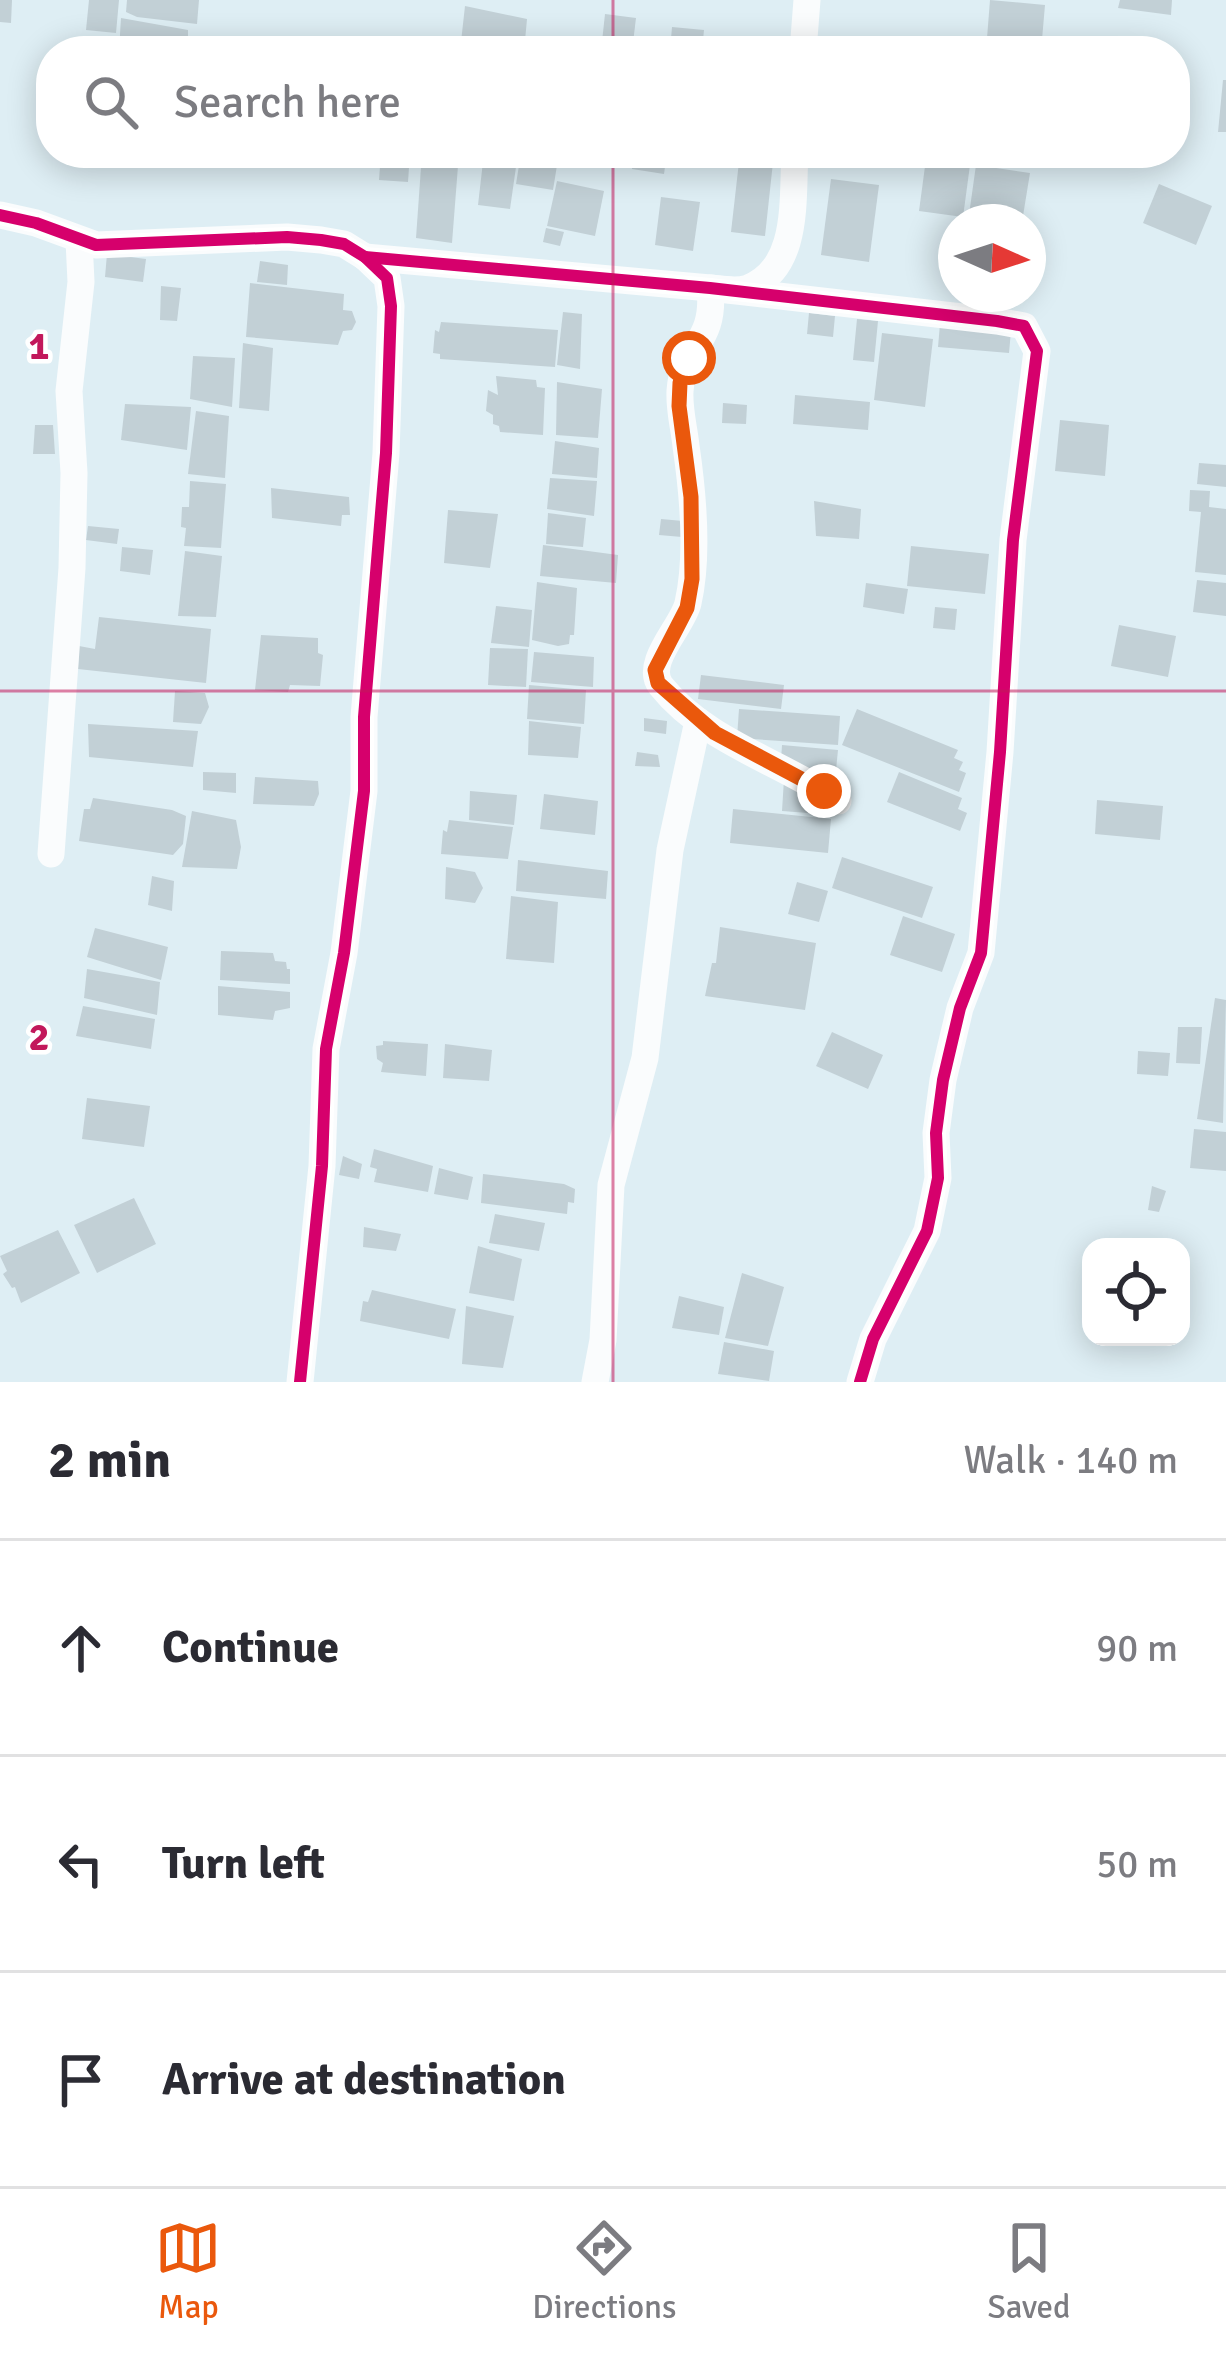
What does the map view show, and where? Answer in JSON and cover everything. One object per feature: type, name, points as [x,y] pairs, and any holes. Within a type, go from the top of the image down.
[{"type":"street","points":[[804,36],[807,0]]},
{"type":"street","points":[[710,288],[746,289],[775,269],[789,241],[795,168]]},
{"type":"street","points":[[0,215],[96,245],[287,237],[344,244],[387,278],[391,306],[386,453],[364,717],[364,791],[344,953],[326,1049],[322,1166],[300,1382]]},
{"type":"street","points":[[51,854],[72,568],[74,457],[69,391],[81,282],[79,241]]},
{"type":"street","points":[[365,257],[710,288],[1024,326],[1037,351],[1013,540],[981,953],[960,1008],[943,1080],[936,1133],[938,1178],[927,1231],[872,1339],[860,1382]]},
{"type":"street","points":[[710,288],[710,328],[689,358],[680,383],[691,497],[692,579],[687,608],[655,670],[658,683],[698,721],[838,801]]},
{"type":"street","points":[[595,1382],[603,1340],[611,1185],[645,1058],[670,850],[698,721]]},
{"type":"building","points":[[0,0],[12,0],[11,23],[0,22]]},
{"type":"building","points":[[89,0],[119,0],[116,33],[86,30]]},
{"type":"building","points":[[127,0],[199,0],[197,24],[137,17],[126,12]]},
{"type":"building","points":[[990,0],[1045,5],[1042,36],[987,36]]},
{"type":"building","points":[[1120,0],[1172,0],[1171,15],[1118,8]]},
{"type":"building","points":[[465,6],[527,19],[525,36],[462,36]]},
{"type":"building","points":[[605,14],[636,18],[634,36],[603,36]]},
{"type":"building","points":[[121,18],[188,30],[188,36],[120,36]]},
{"type":"building","points":[[672,27],[704,30],[703,36],[671,36]]},
{"type":"building","points":[[1223,80],[1226,132],[1218,132]]},
{"type":"building","points":[[380,168],[409,168],[408,182],[379,180]]},
{"type":"building","points":[[421,168],[458,168],[452,243],[416,238]]},
{"type":"building","points":[[482,168],[516,168],[510,209],[478,205]]},
{"type":"building","points":[[519,168],[557,168],[553,190],[516,184]]},
{"type":"building","points":[[632,168],[665,168],[664,174]]},
{"type":"building","points":[[738,168],[772,168],[765,236],[731,232]]},
{"type":"building","points":[[925,168],[970,168],[965,204],[938,204],[938,214],[919,211]]},
{"type":"building","points":[[976,168],[1030,173],[1025,204],[971,204]]},
{"type":"building","points":[[831,179],[879,185],[869,262],[821,255]]},
{"type":"building","points":[[557,181],[604,191],[595,236],[547,226]]},
{"type":"building","points":[[1159,184],[1212,206],[1196,245],[1143,223]]},
{"type":"building","points":[[661,197],[700,202],[693,251],[655,245]]},
{"type":"building","points":[[546,228],[564,232],[560,246],[543,242]]},
{"type":"building","points":[[107,254],[146,259],[143,282],[105,277]]},
{"type":"building","points":[[260,261],[288,265],[287,285],[257,282]]},
{"type":"building","points":[[250,283],[344,294],[343,310],[352,311],[356,322],[352,330],[343,331],[338,345],[246,337]]},
{"type":"building","points":[[161,286],[181,288],[177,321],[160,320]]},
{"type":"building","points":[[563,312],[582,314],[580,369],[557,365]]},
{"type":"building","points":[[809,313],[835,316],[833,337],[807,334]]},
{"type":"building","points":[[857,319],[878,321],[874,362],[853,360]]},
{"type":"building","points":[[441,322],[558,330],[555,367],[440,359],[440,354],[433,353],[435,330],[439,332]]},
{"type":"building","points":[[940,324],[1011,331],[1009,353],[938,347]]},
{"type":"building","points":[[882,333],[933,339],[925,407],[874,400]]},
{"type":"building","points":[[243,343],[273,348],[269,411],[239,408]]},
{"type":"building","points":[[193,356],[235,358],[232,407],[190,399]]},
{"type":"building","points":[[496,376],[536,380],[537,387],[545,388],[543,435],[500,432],[493,424],[493,415],[486,411],[488,390],[498,395]]},
{"type":"building","points":[[557,382],[602,389],[598,438],[556,435]]},
{"type":"building","points":[[795,395],[870,402],[868,430],[793,424]]},
{"type":"building","points":[[723,403],[747,405],[746,424],[722,423]]},
{"type":"building","points":[[125,404],[191,407],[187,450],[121,440]]},
{"type":"building","points":[[196,411],[229,416],[225,478],[188,474]]},
{"type":"building","points":[[1060,420],[1109,425],[1105,476],[1055,471]]},
{"type":"building","points":[[35,425],[53,425],[55,454],[33,454]]},
{"type":"building","points":[[555,441],[599,448],[597,478],[552,474]]},
{"type":"building","points":[[1199,463],[1226,465],[1226,487],[1197,484]]},
{"type":"building","points":[[550,478],[597,481],[594,516],[547,509]]},
{"type":"building","points":[[190,481],[226,484],[221,548],[184,546],[182,507],[189,507]]},
{"type":"building","points":[[271,488],[349,497],[350,515],[342,515],[341,526],[272,518]]},
{"type":"building","points":[[1190,490],[1210,491],[1209,507],[1226,509],[1226,575],[1195,572],[1201,512],[1189,511]]},
{"type":"building","points":[[814,501],[861,509],[859,539],[816,536]]},
{"type":"building","points":[[448,510],[498,514],[490,568],[444,563]]},
{"type":"building","points":[[548,513],[586,518],[583,547],[546,544]]},
{"type":"building","points":[[661,519],[683,521],[682,537],[659,535]]},
{"type":"building","points":[[88,526],[119,529],[117,544],[86,540]]},
{"type":"building","points":[[543,545],[618,555],[616,583],[540,576]]},
{"type":"building","points":[[911,546],[989,554],[985,594],[907,586]]},
{"type":"building","points":[[122,547],[153,550],[150,575],[120,571]]},
{"type":"building","points":[[185,551],[222,556],[216,617],[178,616]]},
{"type":"building","points":[[1197,580],[1226,583],[1226,616],[1193,612]]},
{"type":"building","points":[[537,582],[577,588],[574,635],[569,644],[532,640]]},
{"type":"building","points":[[866,583],[908,589],[904,614],[863,607]]},
{"type":"building","points":[[496,606],[532,610],[529,647],[491,643]]},
{"type":"building","points":[[935,607],[957,609],[955,630],[933,628]]},
{"type":"building","points":[[99,617],[211,629],[206,683],[78,669],[79,646],[95,649]]},
{"type":"building","points":[[1119,625],[1176,636],[1168,677],[1111,666]]},
{"type":"building","points":[[261,635],[318,638],[318,653],[323,655],[320,686],[290,685],[288,692],[255,690]]},
{"type":"building","points":[[490,648],[528,649],[526,687],[488,685]]},
{"type":"building","points":[[534,652],[594,657],[593,687],[531,682]]},
{"type":"building","points":[[701,675],[784,685],[781,709],[698,699]]},
{"type":"building","points":[[529,685],[586,690],[584,724],[527,719]]},
{"type":"building","points":[[175,691],[205,693],[209,707],[201,724],[173,722]]},
{"type":"building","points":[[739,709],[840,716],[838,745],[737,738]]},
{"type":"building","points":[[857,709],[958,750],[954,758],[963,762],[959,770],[966,773],[959,792],[842,745]]},
{"type":"building","points":[[644,718],[667,721],[666,734],[644,731]]},
{"type":"building","points":[[529,721],[581,727],[578,758],[528,755]]},
{"type":"building","points":[[88,724],[198,731],[193,767],[89,757]]},
{"type":"building","points":[[782,745],[838,750],[835,780],[780,775]]},
{"type":"building","points":[[637,752],[658,755],[660,767],[635,766]]},
{"type":"building","points":[[203,772],[236,773],[236,793],[203,790]]},
{"type":"building","points":[[899,772],[962,798],[958,809],[967,813],[960,831],[887,802]]},
{"type":"building","points":[[255,777],[318,781],[319,794],[314,806],[253,804]]},
{"type":"building","points":[[784,779],[837,783],[834,815],[782,811]]},
{"type":"building","points":[[470,791],[517,795],[514,825],[469,820]]},
{"type":"building","points":[[544,794],[598,801],[595,835],[540,829]]},
{"type":"building","points":[[93,798],[186,816],[183,844],[173,855],[79,841],[84,809],[90,809]]},
{"type":"building","points":[[1097,800],[1163,806],[1160,840],[1095,834]]},
{"type":"building","points":[[733,809],[831,819],[828,853],[730,843]]},
{"type":"building","points":[[192,811],[236,820],[241,847],[237,869],[182,867]]},
{"type":"building","points":[[449,820],[513,827],[508,859],[441,854]]},
{"type":"building","points":[[842,857],[933,887],[922,918],[832,888]]},
{"type":"building","points":[[518,860],[608,871],[606,899],[516,891]]},
{"type":"building","points":[[446,867],[475,872],[483,888],[475,903],[445,899]]},
{"type":"building","points":[[152,876],[174,881],[172,911],[148,905]]},
{"type":"building","points":[[797,882],[828,891],[819,922],[788,914]]},
{"type":"building","points":[[511,896],[558,902],[554,963],[506,959]]},
{"type":"building","points":[[903,916],[955,934],[942,972],[890,955]]},
{"type":"building","points":[[720,927],[816,943],[805,1010],[705,996],[712,963],[716,963]]},
{"type":"building","points":[[95,928],[168,947],[161,980],[87,957]]},
{"type":"building","points":[[221,951],[273,953],[275,961],[286,962],[290,969],[290,984],[220,980]]},
{"type":"building","points":[[87,969],[160,982],[157,1015],[84,998]]},
{"type":"building","points":[[218,986],[290,992],[290,1008],[275,1011],[273,1020],[218,1015]]},
{"type":"building","points":[[1215,998],[1226,1000],[1223,1123],[1197,1119]]},
{"type":"building","points":[[83,1006],[155,1019],[151,1049],[76,1036]]},
{"type":"building","points":[[1178,1027],[1202,1027],[1200,1064],[1176,1063]]},
{"type":"building","points":[[832,1032],[883,1055],[868,1089],[816,1066]]},
{"type":"building","points":[[383,1041],[428,1044],[426,1076],[381,1072],[383,1063],[377,1059],[376,1046]]},
{"type":"building","points":[[445,1044],[492,1050],[489,1081],[443,1078]]},
{"type":"building","points":[[1138,1051],[1170,1053],[1168,1076],[1137,1074]]},
{"type":"building","points":[[87,1098],[150,1106],[144,1147],[82,1139]]},
{"type":"building","points":[[1194,1129],[1226,1132],[1226,1171],[1190,1168]]},
{"type":"building","points":[[374,1149],[433,1166],[428,1192],[374,1182],[377,1169],[370,1167]]},
{"type":"building","points":[[343,1156],[362,1164],[359,1179],[339,1175]]},
{"type":"building","points":[[439,1168],[473,1177],[468,1200],[434,1194]]},
{"type":"building","points":[[483,1174],[564,1184],[575,1189],[574,1203],[568,1202],[567,1214],[481,1203]]},
{"type":"building","points":[[1152,1186],[1166,1191],[1159,1212],[1148,1210]]},
{"type":"building","points":[[134,1198],[156,1244],[97,1273],[74,1225]]},
{"type":"building","points":[[495,1214],[545,1223],[539,1251],[489,1243]]},
{"type":"building","points":[[364,1227],[401,1234],[396,1251],[363,1247]]},
{"type":"building","points":[[58,1230],[80,1273],[21,1303],[3,1274],[7,1271],[0,1256]]},
{"type":"building","points":[[478,1246],[522,1259],[514,1301],[469,1293]]},
{"type":"building","points":[[742,1273],[784,1287],[768,1346],[725,1338]]},
{"type":"building","points":[[372,1290],[456,1309],[449,1339],[360,1321],[363,1301],[368,1302]]},
{"type":"building","points":[[679,1296],[724,1307],[719,1335],[672,1328]]},
{"type":"building","points":[[466,1306],[514,1316],[503,1368],[462,1364]]},
{"type":"building","points":[[724,1342],[774,1351],[769,1381],[718,1374]]},
{"type":"cycle path","points":[[0,215],[96,245],[287,237],[321,240],[344,244],[387,278],[391,306],[386,453],[364,717],[364,791],[344,953],[326,1049],[322,1166],[300,1382]]},
{"type":"cycle path","points":[[365,257],[710,288],[997,321],[1024,326],[1037,351],[1013,540],[981,953],[960,1008],[943,1080],[936,1133],[938,1178],[927,1231],[873,1339],[860,1382]]},
{"type":"route","points":[[689,358],[680,383],[679,406],[691,497],[692,579],[687,608],[655,670],[658,683],[715,733],[824,791]]}]
